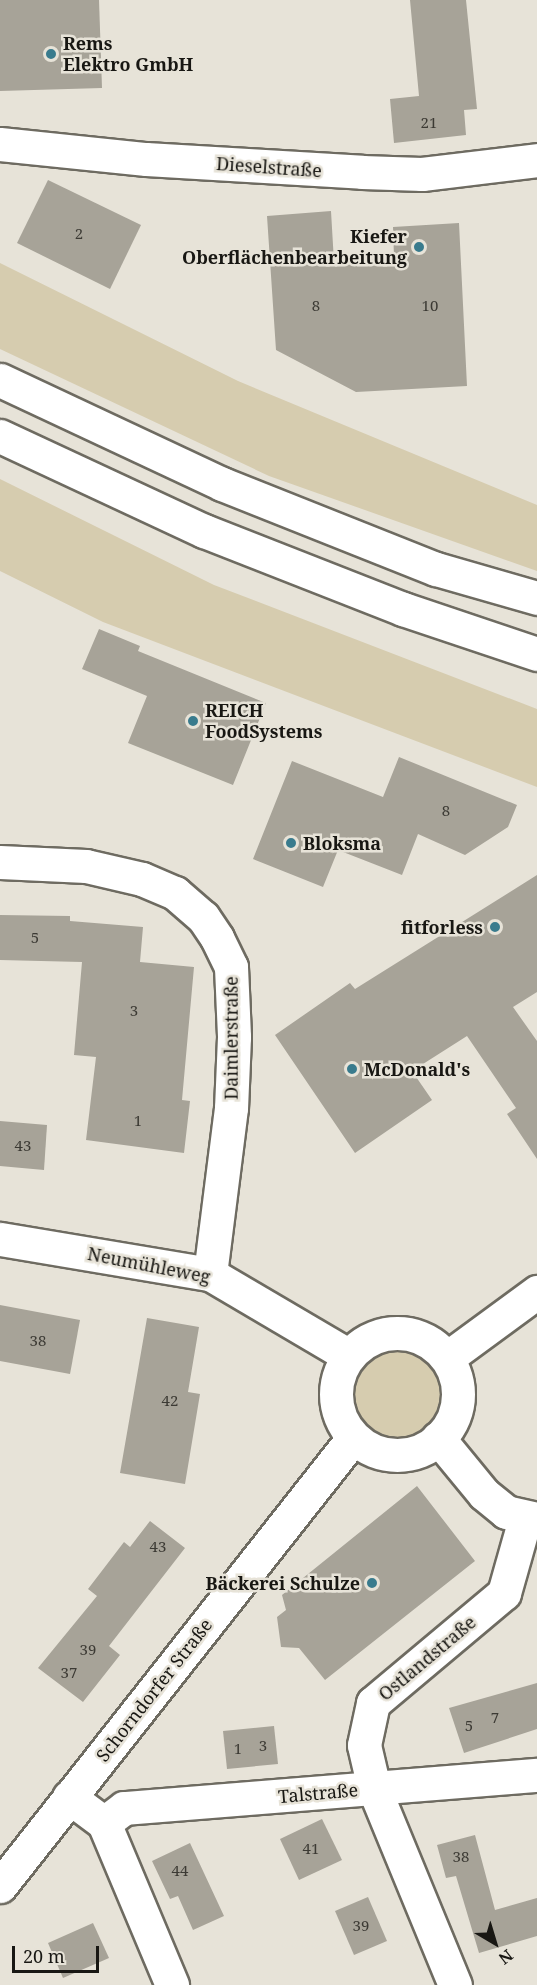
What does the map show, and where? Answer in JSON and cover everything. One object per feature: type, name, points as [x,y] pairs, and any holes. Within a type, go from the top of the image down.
[{"type":"main road","name":"Dieselstraße","points":[[0,144],[146,159],[422,174],[537,160]]},
{"type":"main road","points":[[0,380],[222,484],[436,569],[537,598]]},
{"type":"main road","points":[[0,436],[204,531],[403,609],[537,654]]},
{"type":"main road","name":"Daimlerstraße","points":[[0,862],[86,866],[142,879],[175,893],[203,917],[217,939],[231,968],[234,1037],[231,1108],[210,1274]]},
{"type":"main road","name":"Neumühleweg","points":[[0,1239],[210,1274],[349,1356]]},
{"type":"main road","points":[[447,1358],[537,1292]]},
{"type":"main road","points":[[396,1333],[430,1343],[447,1358],[459,1392],[456,1412],[438,1438],[426,1448],[402,1456],[375,1452],[353,1438],[343,1424],[336,1389],[349,1356],[378,1336],[396,1333]]},
{"type":"main road","name":"Schorndorfer Straße","points":[[0,1886],[353,1438]]},
{"type":"main road","name":"Ostlandstraße","points":[[438,1438],[484,1494],[506,1512],[531,1519],[504,1593],[373,1703],[364,1745],[374,1788],[455,1985]]},
{"type":"main road","name":"Talstraße","points":[[104,1823],[124,1808],[537,1775]]},
{"type":"main road","points":[[69,1797],[104,1823],[172,1985]]},
{"type":"shaded area","points":[[0,263],[238,381],[537,505],[537,571],[269,476],[0,349]]},
{"type":"shaded area","points":[[0,479],[214,585],[537,709],[537,787],[103,622],[0,571]]},
{"type":"shaded area","points":[[400,1351],[418,1355],[432,1365],[442,1379],[446,1397],[442,1415],[432,1429],[418,1439],[400,1443],[382,1439],[368,1429],[358,1415],[354,1397],[358,1379],[368,1365],[382,1355]]},
{"type":"building","points":[[0,0],[99,0],[102,88],[0,91]]},
{"type":"building","points":[[410,0],[466,0],[477,109],[464,110],[466,135],[394,143],[390,99],[419,96]]},
{"type":"building","points":[[48,180],[141,225],[110,289],[17,243]]},
{"type":"building","points":[[331,211],[334,262],[394,257],[393,227],[459,223],[467,386],[356,392],[276,350],[267,216]]},
{"type":"building","points":[[99,629],[140,646],[138,651],[266,703],[233,785],[128,743],[147,696],[82,669]]},
{"type":"building","points":[[399,757],[517,805],[508,827],[465,855],[418,834],[402,875],[338,850],[323,887],[253,859],[292,761],[383,797]]},
{"type":"building","points":[[537,875],[537,992],[513,1007],[537,1041],[537,1159],[507,1114],[516,1108],[467,1036],[412,1071],[432,1100],[355,1153],[275,1035],[350,983],[355,989]]},
{"type":"building","points":[[0,915],[70,916],[70,921],[143,927],[140,962],[194,967],[182,1100],[190,1101],[184,1153],[86,1140],[96,1057],[74,1055],[82,962],[0,960]]},
{"type":"building","points":[[0,1121],[47,1125],[44,1170],[0,1166]]},
{"type":"building","points":[[0,1305],[80,1320],[70,1374],[0,1361]]},
{"type":"building","points":[[147,1318],[199,1327],[188,1392],[200,1394],[185,1484],[120,1473]]},
{"type":"building","name":"Bäckerei Schulze","points":[[417,1486],[475,1561],[325,1680],[299,1648],[281,1647],[277,1617],[286,1610],[282,1595]]},
{"type":"building","points":[[150,1521],[185,1548],[109,1646],[120,1655],[83,1702],[38,1668],[97,1596],[88,1589],[124,1542],[130,1547]]},
{"type":"building","points":[[537,1683],[537,1729],[464,1753],[449,1708]]},
{"type":"building","points":[[274,1726],[278,1764],[227,1769],[223,1731]]},
{"type":"building","points":[[322,1819],[342,1860],[299,1880],[280,1839]]},
{"type":"building","points":[[475,1835],[495,1910],[537,1898],[537,1936],[479,1953],[456,1876],[446,1878],[437,1845]]},
{"type":"building","points":[[190,1843],[224,1916],[193,1930],[178,1896],[170,1899],[152,1861]]},
{"type":"building","points":[[368,1897],[387,1941],[354,1955],[335,1911]]},
{"type":"building","points":[[93,1923],[109,1958],[63,1978],[48,1943]]},
{"type":"place","name":"Rems Elektro GmbH","points":[[51,54]]},
{"type":"place","name":"Kiefer Oberflächenbearbeitung","points":[[419,247]]},
{"type":"place","name":"REICH FoodSystems","points":[[193,721]]},
{"type":"place","name":"Bloksma","points":[[291,843]]},
{"type":"place","name":"fitforless","points":[[495,927]]},
{"type":"place","name":"McDonald's","points":[[352,1069]]},
{"type":"place","name":"Bäckerei Schulze","points":[[372,1583]]}]
